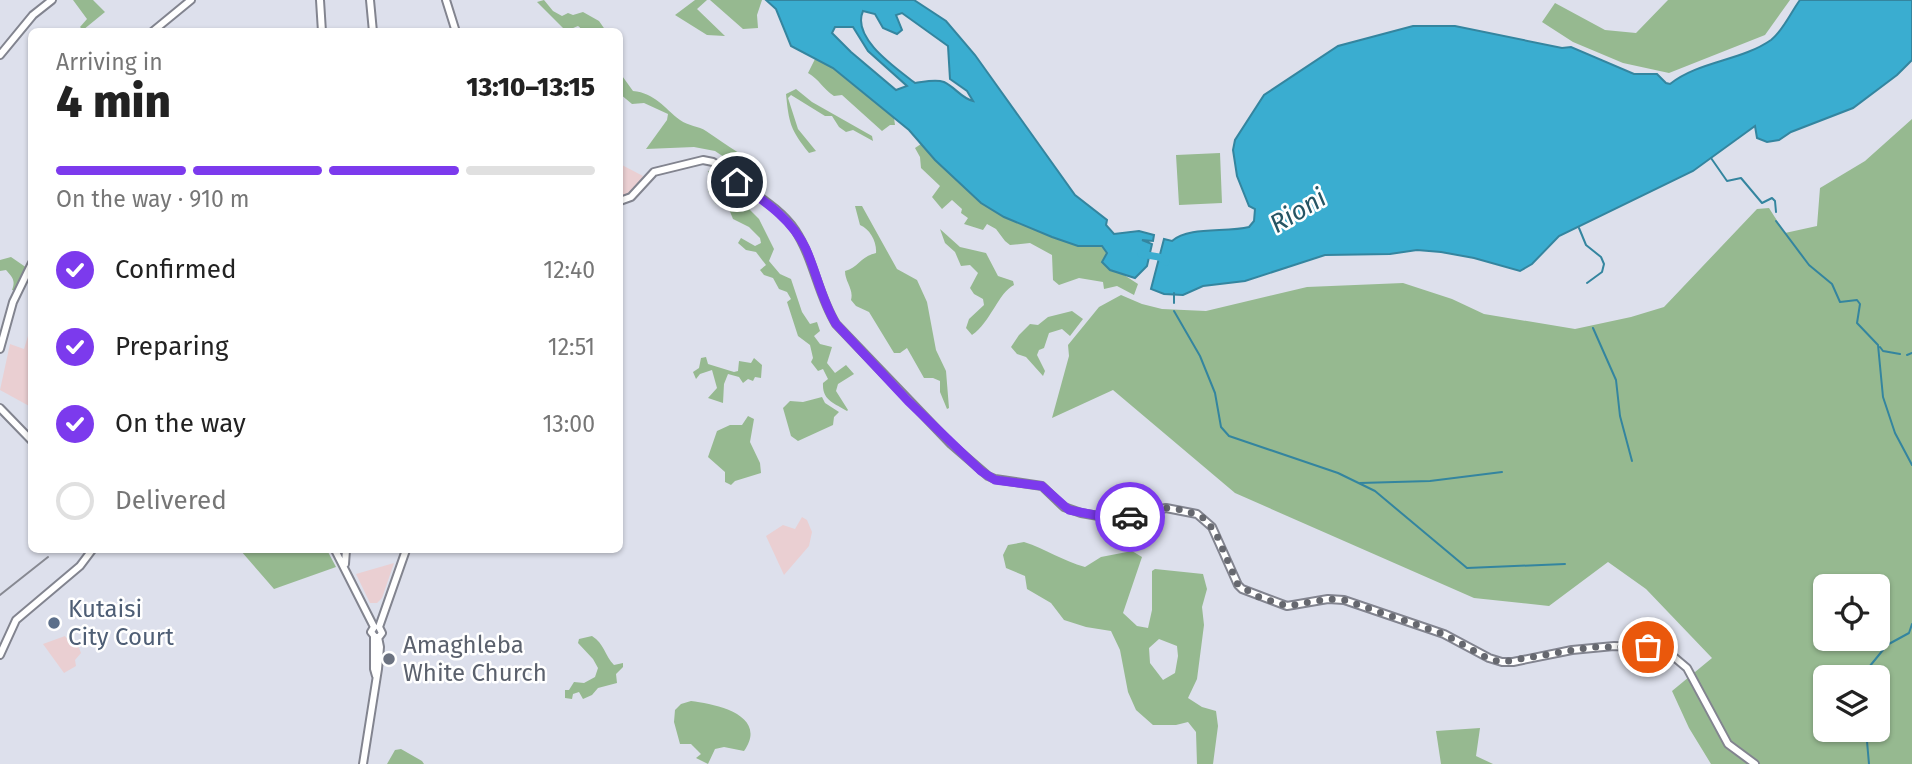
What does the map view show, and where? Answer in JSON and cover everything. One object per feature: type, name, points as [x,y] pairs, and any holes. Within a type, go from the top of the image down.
[{"type":"main road","points":[[0,55],[33,15],[52,0]]},
{"type":"main road","points":[[157,28],[191,0]]},
{"type":"main road","points":[[320,0],[322,28]]},
{"type":"main road","points":[[370,0],[373,28]]},
{"type":"main road","points":[[446,0],[455,28]]},
{"type":"main road","points":[[623,200],[631,197],[654,172],[703,160],[721,167],[785,218],[794,230],[805,248],[828,311],[836,324],[951,444],[995,480],[1042,486],[1069,510],[1116,519],[1166,508],[1197,514],[1206,519],[1212,527],[1238,585],[1247,592],[1292,606],[1328,599],[1344,600],[1444,634],[1489,659],[1513,662],[1572,650],[1630,645],[1660,649],[1676,657],[1686,668],[1728,744],[1755,764]]},
{"type":"main road","points":[[0,349],[8,316],[28,272]]},
{"type":"main road","points":[[1,407],[28,437]]},
{"type":"main road","points":[[0,654],[16,620],[80,566],[90,553]]},
{"type":"main road","points":[[337,553],[376,627]]},
{"type":"main road","points":[[344,566],[346,553]]},
{"type":"main road","points":[[363,764],[376,676],[376,637],[371,632],[376,627],[405,553]]},
{"type":"shaded area","points":[[623,166],[643,176],[623,196]]},
{"type":"shaded area","points":[[28,336],[28,405],[0,390],[10,344],[24,349]]},
{"type":"shaded area","points":[[802,517],[807,520],[812,532],[809,546],[784,575],[766,536],[783,525],[795,529]]},
{"type":"shaded area","points":[[394,563],[382,598],[377,603],[370,603],[356,574]]},
{"type":"shaded area","points":[[65,636],[73,647],[78,645],[81,653],[75,660],[76,666],[64,673],[43,644]]},
{"type":"green space","points":[[73,0],[93,0],[105,12],[85,28],[81,28],[87,19]]},
{"type":"green space","points":[[544,0],[553,11],[562,16],[583,12],[599,21],[604,28],[563,28],[537,2]]},
{"type":"green space","points":[[695,0],[707,0],[697,9],[725,36],[707,35],[675,15]]},
{"type":"green space","points":[[710,0],[762,0],[757,15],[758,28],[743,29]]},
{"type":"green space","points":[[1668,0],[1790,0],[1765,35],[1669,73],[1623,63],[1573,42],[1542,22],[1555,3],[1605,30],[1636,33]]},
{"type":"green space","points":[[815,59],[833,68],[894,118],[895,125],[882,131],[842,95],[834,96],[830,93],[808,73]]},
{"type":"green space","points":[[623,77],[633,91],[653,98],[686,124],[703,129],[739,153],[733,163],[715,151],[694,147],[646,149],[667,120],[668,114],[644,103],[632,104],[623,96]]},
{"type":"green space","points":[[796,89],[812,102],[872,136],[873,141],[853,130],[846,132],[832,116],[825,116],[791,95],[788,98],[798,129],[816,151],[809,153],[794,131],[790,119],[786,94]]},
{"type":"green space","points":[[1912,119],[1912,764],[1711,764],[1689,728],[1672,691],[1712,658],[1646,589],[1608,562],[1549,606],[1474,598],[1235,493],[1113,390],[1052,418],[1069,356],[1068,345],[1099,307],[1121,295],[1162,309],[1206,311],[1307,287],[1403,283],[1452,299],[1484,314],[1575,329],[1664,307],[1757,209],[1769,208],[1785,233],[1817,226],[1820,188],[1865,161]]},
{"type":"green space","points":[[921,144],[935,160],[1052,237],[1078,245],[1102,246],[1107,253],[1110,270],[1121,273],[1138,284],[1134,295],[1117,286],[1104,289],[1103,282],[1079,278],[1059,285],[1053,280],[1052,255],[1030,243],[1010,245],[996,229],[987,224],[983,230],[964,224],[968,218],[952,200],[942,209],[932,197],[940,186],[921,168],[920,157],[915,148]]},
{"type":"green space","points":[[1220,153],[1222,203],[1179,205],[1176,155]]},
{"type":"green space","points":[[716,169],[735,185],[738,198],[759,219],[774,249],[769,261],[780,274],[791,279],[802,312],[810,324],[817,322],[820,331],[814,336],[820,344],[832,347],[827,363],[835,373],[846,365],[854,374],[838,384],[836,391],[847,411],[827,398],[823,383],[828,379],[823,369],[818,371],[811,362],[813,358],[810,345],[798,336],[787,302],[791,299],[787,292],[779,289],[773,278],[764,275],[760,270],[766,265],[756,252],[746,250],[738,243],[741,238],[755,246],[761,243],[760,238],[749,227],[733,219],[727,204],[723,201],[716,204],[708,191],[716,187],[708,171]]},
{"type":"green space","points":[[855,206],[862,206],[897,269],[917,280],[927,302],[936,350],[946,371],[947,409],[940,392],[940,381],[924,378],[907,348],[900,353],[894,353],[869,312],[856,306],[851,300],[845,271],[876,253],[874,240],[860,225]]},
{"type":"green space","points":[[940,229],[960,247],[986,253],[998,276],[1013,281],[1014,285],[1003,294],[984,323],[972,335],[966,328],[969,319],[984,305],[983,299],[970,288],[978,273],[970,265],[961,266],[955,252],[945,243]]},
{"type":"green space","points":[[11,257],[27,268],[16,291],[12,290],[13,281],[6,270],[0,271],[0,260]]},
{"type":"green space","points":[[1072,311],[1083,319],[1070,336],[1062,329],[1049,333],[1044,348],[1039,350],[1037,355],[1045,371],[1043,376],[1026,357],[1017,354],[1011,347],[1030,324],[1038,325],[1048,317]]},
{"type":"green space","points":[[706,357],[708,364],[734,372],[738,371],[739,361],[751,363],[754,358],[762,365],[761,378],[755,377],[753,381],[748,379],[743,383],[739,377],[728,374],[724,384],[723,403],[708,398],[717,388],[712,370],[700,374],[696,379],[693,372],[699,368],[701,358]]},
{"type":"green space","points":[[822,397],[825,403],[839,412],[834,417],[833,425],[798,441],[791,436],[783,408],[790,401],[803,402]]},
{"type":"green space","points":[[748,416],[754,419],[750,442],[760,463],[761,473],[735,481],[731,485],[725,482],[725,472],[708,457],[717,431],[730,425],[742,425]]},
{"type":"green space","points":[[1024,542],[1085,567],[1101,557],[1132,551],[1142,557],[1123,613],[1137,626],[1148,628],[1152,610],[1152,571],[1155,569],[1203,574],[1207,589],[1202,607],[1204,625],[1197,679],[1188,698],[1202,707],[1216,711],[1218,726],[1213,764],[1197,764],[1196,732],[1188,722],[1153,725],[1136,710],[1128,692],[1120,650],[1111,631],[1064,620],[1051,603],[1027,589],[1025,576],[1006,568],[1003,555],[1008,545]],"holes":[[[1159,639],[1177,646],[1175,673],[1163,680],[1150,663],[1149,648]]]},
{"type":"green space","points":[[243,553],[329,553],[336,567],[274,589]]},
{"type":"green space","points":[[592,636],[614,665],[623,663],[623,667],[616,674],[617,683],[598,688],[583,699],[579,692],[573,694],[572,699],[565,698],[565,690],[569,690],[574,682],[584,683],[595,677],[598,668],[578,643],[579,639]]},
{"type":"green space","points":[[691,701],[725,709],[745,720],[750,728],[750,739],[744,751],[724,747],[715,749],[708,764],[696,758],[701,754],[691,744],[680,744],[674,722],[675,710],[681,704]]},
{"type":"green space","points":[[1480,728],[1476,756],[1493,764],[1441,764],[1436,731]]},
{"type":"green space","points":[[401,749],[424,764],[387,764],[395,750]]},
{"type":"water","points":[[766,0],[914,0],[946,21],[975,55],[1075,195],[1107,220],[1106,225],[1114,234],[1139,231],[1154,235],[1153,241],[1142,240],[1152,244],[1147,266],[1135,278],[1110,270],[1102,262],[1107,253],[1102,246],[1078,246],[1052,237],[1004,217],[981,203],[935,160],[909,130],[833,68],[791,46],[776,9]],"holes":[[[863,11],[875,14],[883,28],[897,34],[902,30],[896,15],[902,13],[948,46],[950,79],[967,91],[973,101],[944,82],[915,83],[897,69],[877,52],[863,32]],[[835,27],[853,27],[868,51],[907,86],[896,90],[832,33]]]},
{"type":"water","points":[[1800,0],[1912,0],[1912,60],[1897,75],[1853,108],[1791,132],[1779,140],[1767,142],[1757,138],[1755,126],[1693,171],[1559,236],[1532,264],[1520,271],[1474,258],[1417,250],[1390,254],[1325,255],[1245,281],[1203,286],[1183,295],[1164,294],[1151,289],[1164,239],[1172,241],[1188,233],[1240,229],[1249,227],[1254,221],[1255,209],[1249,206],[1237,176],[1233,150],[1235,140],[1264,95],[1338,46],[1413,26],[1455,26],[1562,48],[1571,47],[1634,74],[1657,74],[1670,84],[1694,70],[1747,52],[1771,40]]},
{"type":"waterway","points":[[1711,158],[1727,181],[1741,178],[1762,203],[1772,198],[1776,212]]},
{"type":"waterway","points":[[1776,221],[1809,265],[1832,284],[1840,302],[1857,300],[1860,304],[1857,323],[1878,345],[1883,397],[1895,433],[1912,465]]},
{"type":"waterway","points":[[1579,228],[1586,245],[1601,257],[1604,264],[1602,272],[1587,283]]},
{"type":"waterway","name":"Rioni","points":[[1141,254],[1159,257],[1166,262]]},
{"type":"waterway","points":[[1174,293],[1174,303]]},
{"type":"waterway","points":[[1174,311],[1200,356],[1215,393],[1221,427],[1229,436],[1338,473],[1375,491],[1467,568],[1565,564]]},
{"type":"waterway","points":[[1593,328],[1616,380],[1620,416],[1632,461]]},
{"type":"waterway","points":[[1880,347],[1883,351],[1900,354]]},
{"type":"waterway","points":[[1907,355],[1912,353]]},
{"type":"waterway","points":[[1360,483],[1430,481],[1502,472]]},
{"type":"waterway","points":[[1871,665],[1887,645],[1909,633],[1912,624]]},
{"type":"waterway","points":[[1867,742],[1869,764]]},
{"type":"railway","points":[[0,595],[48,557]]},
{"type":"way so far","points":[[1130,517],[1166,508],[1197,514],[1206,519],[1212,527],[1232,574],[1238,585],[1247,592],[1287,606],[1328,599],[1356,603],[1444,634],[1489,659],[1513,662],[1592,647],[1648,647]]},
{"type":"place","name":"Kutaisi City Court","points":[[54,623]]},
{"type":"place","name":"Amaghleba White Church","points":[[389,659]]},
{"type":"route","points":[[737,182],[785,218],[794,230],[805,248],[828,311],[836,324],[873,366],[981,471],[995,480],[1042,486],[1069,510],[1116,519],[1130,517]]}]
